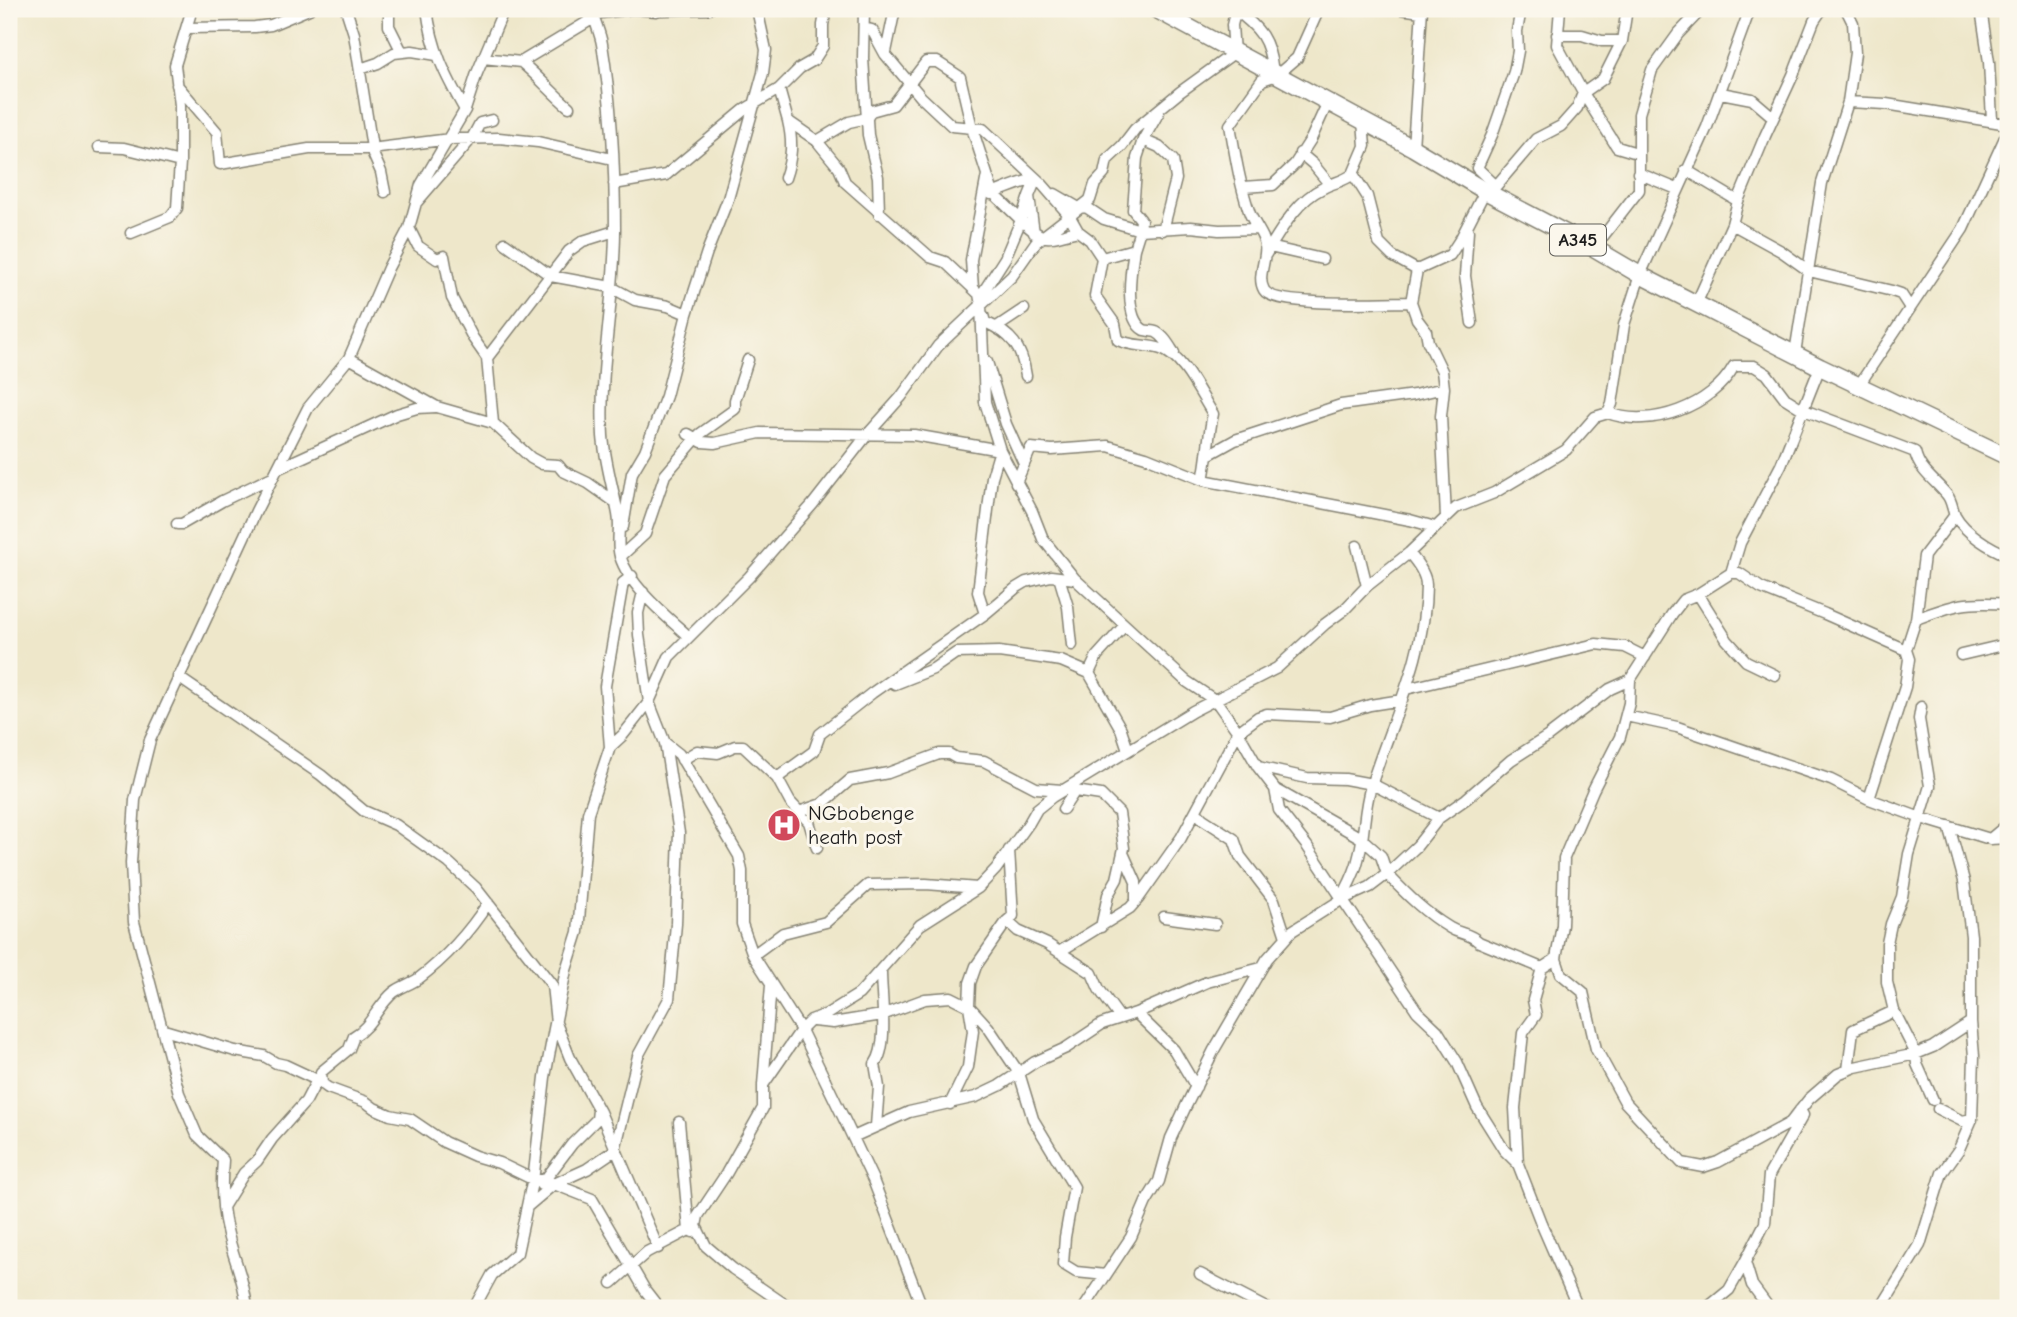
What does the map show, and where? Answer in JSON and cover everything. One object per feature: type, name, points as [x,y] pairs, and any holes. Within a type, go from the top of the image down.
[{"type":"highway","name":"A345","points":[[1155,9],[1491,188],[1640,275],[1820,367],[2008,457]]},
{"type":"street","points":[[131,233],[170,217],[177,208],[180,162],[175,65],[192,9]]},
{"type":"street","points":[[187,28],[229,30],[271,25],[309,9]]},
{"type":"street","points":[[346,9],[354,34],[372,149],[385,192]]},
{"type":"street","points":[[389,9],[389,26],[402,52]]},
{"type":"street","points":[[427,9],[429,30],[442,69],[465,110]]},
{"type":"street","points":[[521,62],[593,14],[633,9],[709,9]]},
{"type":"street","points":[[619,553],[632,473],[645,451],[666,396],[687,314],[728,199],[755,101],[766,50],[758,13],[744,9]]},
{"type":"street","points":[[614,184],[666,175],[755,101],[779,89],[800,68],[814,60],[823,46],[826,9]]},
{"type":"street","points":[[864,9],[863,58],[868,135],[878,177],[879,215]]},
{"type":"street","points":[[885,54],[895,9]]},
{"type":"street","points":[[610,747],[649,702],[669,657],[749,577],[813,505],[867,435],[901,397],[938,346],[980,301],[1012,276],[1037,237],[1090,200],[1095,184],[1104,174],[1107,160],[1135,129],[1234,53],[1232,25],[1235,9],[1261,31],[1270,51],[1275,74]]},
{"type":"street","points":[[1267,249],[1257,229],[1243,187],[1230,125],[1262,80],[1297,58],[1319,9]]},
{"type":"street","points":[[1401,9],[1421,10],[1413,148]]},
{"type":"street","points":[[1491,188],[1477,168],[1492,135],[1514,72],[1521,9]]},
{"type":"street","points":[[1560,9],[1557,45],[1617,147],[1637,153]]},
{"type":"street","points":[[1417,270],[1450,255],[1491,188],[1536,139],[1560,126],[1569,117],[1577,108],[1583,93],[1603,79],[1622,41],[1626,15],[1623,9]]},
{"type":"street","points":[[1594,248],[1639,190],[1639,114],[1652,70],[1678,34],[1702,9]]},
{"type":"street","points":[[1608,413],[1612,404],[1624,325],[1640,275],[1721,93],[1750,9]]},
{"type":"street","points":[[1697,303],[1732,224],[1738,201],[1773,117],[1814,21],[1822,9]]},
{"type":"street","points":[[1795,353],[1822,183],[1848,102],[1855,53],[1853,23],[1846,9]]},
{"type":"street","points":[[1981,9],[1989,62],[1992,120]]},
{"type":"street","points":[[247,1308],[245,1284],[227,1232],[220,1192],[223,1160],[197,1135],[179,1093],[134,922],[131,863],[135,800],[150,740],[178,677],[308,408],[349,358],[388,268],[409,228],[421,185],[465,110],[500,10]]},
{"type":"street","points":[[593,14],[605,69],[614,184],[615,231],[603,380],[603,435],[619,516],[619,553],[643,592],[688,636]]},
{"type":"street","points":[[864,28],[872,30],[885,54],[921,97],[952,126],[983,129],[1040,182],[1069,215],[1079,231],[1090,240],[1102,258],[1095,296],[1115,324],[1118,340],[1133,346],[1154,347],[1176,356]]},
{"type":"street","points":[[1557,35],[1582,35],[1602,41],[1622,41]]},
{"type":"street","points":[[360,69],[378,63],[394,53],[412,51],[437,55]]},
{"type":"street","points":[[483,58],[521,62],[569,107]]},
{"type":"street","points":[[817,141],[849,122],[867,118],[871,111],[893,105],[930,60],[960,77],[972,128],[993,193],[1037,237],[1054,238],[1079,231]]},
{"type":"street","points":[[177,85],[217,132],[220,164],[309,149],[372,149],[472,138],[538,142],[612,159]]},
{"type":"street","points":[[779,89],[792,137],[792,158],[785,178]]},
{"type":"street","points":[[1721,93],[1752,99],[1773,117]]},
{"type":"street","points":[[1243,187],[1273,186],[1295,164],[1311,139],[1328,102]]},
{"type":"street","points":[[1848,102],[1886,104],[2008,124]]},
{"type":"street","points":[[1160,109],[1143,140],[1134,178],[1133,210],[1140,220],[1140,230],[1130,279],[1133,317],[1143,329],[1157,333],[1165,339],[1213,414],[1203,480]]},
{"type":"street","points":[[414,205],[472,138],[480,123],[492,120]]},
{"type":"street","points":[[788,121],[817,141],[839,168],[845,182],[879,215],[930,257],[944,262],[973,288],[980,301],[985,322],[997,327],[1021,351],[1026,376]]},
{"type":"street","points":[[1363,121],[1365,146],[1353,174],[1343,182],[1323,188],[1289,217],[1267,249],[1261,284],[1265,293],[1274,298],[1320,303],[1411,302]]},
{"type":"street","points":[[1859,385],[1963,229],[2008,131]]},
{"type":"street","points":[[1143,140],[1159,147],[1173,160],[1176,179],[1163,230]]},
{"type":"street","points":[[99,147],[124,149],[180,162]]},
{"type":"street","points":[[1300,153],[1330,185]]},
{"type":"street","points":[[1686,170],[1738,201]]},
{"type":"street","points":[[1638,173],[1677,189]]},
{"type":"street","points":[[1353,174],[1367,196],[1379,243],[1392,256],[1417,270]]},
{"type":"street","points":[[973,288],[971,260],[987,175]]},
{"type":"street","points":[[981,199],[1017,182],[1040,182],[1079,208],[1086,207],[1104,219],[1140,230],[1191,227],[1219,230],[1257,229]]},
{"type":"street","points":[[1040,182],[1029,196],[1005,258],[980,301],[985,402],[1000,450],[1032,511],[1043,539],[1075,579],[1186,681],[1216,701],[1275,789],[1361,838],[1381,856],[1387,874],[1420,908],[1452,930],[1470,934],[1479,942],[1542,968]]},
{"type":"street","points":[[1029,196],[1037,237]]},
{"type":"street","points":[[1472,323],[1465,276],[1466,238],[1473,214]]},
{"type":"street","points":[[1732,224],[1781,251],[1809,271],[1901,294],[1910,308]]},
{"type":"street","points":[[409,228],[418,246],[436,259],[444,256],[452,298],[487,358],[493,423]]},
{"type":"street","points":[[487,358],[522,309],[576,245],[615,231]]},
{"type":"street","points":[[505,243],[551,276],[611,287],[635,300],[668,306],[687,314]]},
{"type":"street","points":[[1102,258],[1134,249]]},
{"type":"street","points":[[1267,249],[1322,259]]},
{"type":"street","points":[[1417,270],[1411,302],[1416,319],[1426,331],[1427,342],[1442,371],[1444,388],[1441,416],[1446,517]]},
{"type":"street","points":[[997,327],[1024,309]]},
{"type":"street","points":[[982,330],[1006,425],[1024,464]]},
{"type":"street","points":[[349,358],[437,407],[493,423],[531,458],[542,464],[558,465],[563,471],[588,483],[615,502]]},
{"type":"street","points":[[619,553],[645,534],[665,475],[692,436],[735,409],[748,360]]},
{"type":"street","points":[[763,1085],[801,1030],[811,1020],[827,1014],[859,994],[920,925],[978,888],[1029,824],[1037,809],[1062,790],[1128,750],[1277,668],[1344,610],[1367,586],[1409,553],[1456,508],[1494,493],[1566,450],[1595,417],[1608,413],[1622,418],[1659,416],[1702,400],[1728,377],[1734,366],[1754,366],[1767,374],[1785,398],[1804,410],[1915,452],[1917,464],[1950,499],[1955,515],[1962,524],[2008,555]]},
{"type":"street","points":[[1731,573],[1740,543],[1781,464],[1820,367]]},
{"type":"street","points":[[1208,455],[1235,440],[1341,405],[1444,388]]},
{"type":"street","points":[[177,524],[182,524],[275,473],[397,414],[417,408],[437,407]]},
{"type":"street","points":[[692,436],[702,442],[715,443],[760,433],[914,435],[1000,450]]},
{"type":"street","points":[[1016,483],[1031,448],[1052,450],[1108,446],[1154,459],[1203,480],[1435,527]]},
{"type":"street","points":[[985,614],[978,592],[992,477],[1000,450]]},
{"type":"street","points":[[1869,799],[1905,687],[1909,659],[1906,650],[1916,619],[1924,556],[1955,515]]},
{"type":"street","points":[[1357,547],[1367,586]]},
{"type":"street","points":[[1341,900],[1359,859],[1364,814],[1371,784],[1406,689],[1423,627],[1427,582],[1409,553]]},
{"type":"street","points":[[1906,650],[1761,588],[1739,573],[1731,573],[1698,594],[1683,600],[1630,680],[1629,703],[1620,737],[1593,790],[1564,858],[1562,925],[1556,959],[1561,974],[1583,992],[1597,1049],[1625,1102],[1682,1163],[1703,1167],[1718,1162],[1790,1123],[1822,1087],[1848,1070],[1916,1054],[1933,1047],[1971,1022]]},
{"type":"street","points":[[474,1308],[492,1275],[517,1253],[533,1179],[545,1077],[566,970],[578,932],[588,813],[610,747],[605,701],[607,670],[623,583],[632,576]]},
{"type":"street","points":[[777,778],[814,751],[820,734],[1026,582],[1051,576],[1075,579]]},
{"type":"street","points":[[1059,577],[1068,607],[1072,645]]},
{"type":"street","points":[[549,1182],[587,1169],[615,1150],[638,1056],[669,999],[676,924],[679,833],[665,743],[649,702],[639,635],[638,613],[643,592]]},
{"type":"street","points":[[1698,594],[1727,640],[1746,662],[1775,675]]},
{"type":"street","points":[[1916,619],[1954,605],[1975,602],[2008,604]]},
{"type":"street","points":[[1089,673],[1097,656],[1125,625]]},
{"type":"street","points":[[1406,689],[1596,644],[1625,647],[1645,657]]},
{"type":"street","points":[[1961,655],[2008,644]]},
{"type":"street","points":[[939,646],[963,652]]},
{"type":"street","points":[[877,690],[920,675],[956,653],[999,652],[1061,661],[1089,673],[1121,729],[1128,750]]},
{"type":"street","points":[[178,677],[321,775],[364,811],[396,825],[449,863],[476,888],[552,985],[556,1023],[570,1058],[598,1108],[658,1248]]},
{"type":"street","points":[[1084,1308],[1131,1237],[1146,1202],[1159,1181],[1171,1138],[1214,1050],[1261,968],[1286,937],[1341,900],[1370,887],[1417,846],[1439,818],[1466,799],[1511,760],[1547,737],[1610,689],[1630,680]]},
{"type":"street","points":[[1059,952],[1136,902],[1174,850],[1238,732],[1258,717],[1267,714],[1319,718],[1402,700]]},
{"type":"street","points":[[1921,708],[1919,719],[1930,786],[1921,818],[1917,823],[1902,897],[1891,924],[1887,943],[1887,982],[1894,1011],[1916,1054],[1917,1064],[1936,1104],[1962,1121],[1972,1119]]},
{"type":"street","points":[[1626,716],[1677,727],[1831,780],[1869,799],[1921,818],[1990,839],[2008,838]]},
{"type":"street","points":[[665,743],[682,760],[739,856],[742,871],[742,924],[753,955],[801,1030],[873,1180],[919,1299],[925,1308]]},
{"type":"street","points":[[682,760],[697,751],[718,753],[735,746],[744,746],[777,778],[790,802],[809,822],[817,848]]},
{"type":"street","points":[[799,812],[822,804],[850,780],[888,773],[939,754],[984,761],[1036,788],[1062,790]]},
{"type":"street","points":[[1258,767],[1307,778],[1345,779],[1371,784],[1439,818]]},
{"type":"street","points":[[1275,789],[1279,810],[1307,846],[1418,1011],[1437,1030],[1457,1062],[1484,1118],[1504,1150],[1518,1164]]},
{"type":"street","points":[[1063,809],[1075,791],[1101,796],[1119,813],[1123,853],[1136,882],[1136,902]]},
{"type":"street","points":[[1196,812],[1234,839],[1240,856],[1274,900],[1286,937]]},
{"type":"street","points":[[1990,839],[2008,824]]},
{"type":"street","points":[[1881,1308],[1920,1245],[1942,1173],[1959,1149],[1972,1119],[1974,1056],[1971,1022],[1971,936],[1964,881],[1949,826]]},
{"type":"street","points":[[950,1104],[968,1067],[973,1031],[969,1006],[970,983],[976,966],[1013,916],[1009,850]]},
{"type":"street","points":[[1101,927],[1108,895],[1123,853]]},
{"type":"street","points":[[753,955],[783,933],[826,922],[868,886],[926,884],[978,888]]},
{"type":"street","points":[[223,1208],[244,1172],[257,1161],[272,1139],[306,1101],[319,1082],[321,1072],[349,1049],[354,1036],[366,1029],[383,1003],[395,991],[429,971],[457,946],[488,903]]},
{"type":"street","points":[[1164,917],[1214,924]]},
{"type":"street","points":[[1007,921],[1018,931],[1046,944],[1092,973],[1099,989],[1120,1018]]},
{"type":"street","points":[[1556,959],[1542,968],[1533,1000],[1536,1015],[1524,1033],[1515,1108],[1518,1164],[1578,1308]]},
{"type":"street","points":[[853,1137],[909,1112],[976,1097],[1035,1062],[1066,1048],[1102,1024],[1136,1013],[1207,982],[1261,968]]},
{"type":"street","points":[[876,1126],[879,1087],[875,1064],[880,1057],[881,972]]},
{"type":"street","points":[[771,985],[763,1108],[726,1174],[698,1216],[696,1226],[706,1246],[733,1269],[790,1308]]},
{"type":"street","points":[[811,1020],[832,1023],[882,1015],[925,999],[951,998],[969,1006],[988,1027],[1019,1073],[1033,1119],[1074,1187],[1063,1264],[1076,1272],[1106,1275]]},
{"type":"street","points":[[1848,1070],[1853,1030],[1894,1011]]},
{"type":"street","points":[[1136,1013],[1174,1050],[1196,1087]]},
{"type":"street","points":[[164,1030],[234,1051],[264,1056],[390,1115],[410,1119],[444,1142],[533,1179],[549,1182],[592,1199],[645,1290],[659,1308]]},
{"type":"street","points":[[527,1206],[549,1182],[572,1144],[597,1119],[598,1108]]},
{"type":"street","points":[[1707,1308],[1729,1290],[1765,1223],[1769,1175],[1803,1115],[1800,1110]]},
{"type":"street","points":[[679,1122],[689,1230]]},
{"type":"street","points":[[689,1230],[700,1236]]},
{"type":"street","points":[[612,1283],[647,1252],[689,1230]]},
{"type":"street","points":[[1745,1262],[1752,1285],[1769,1308]]},
{"type":"street","points":[[1199,1274],[1266,1308]]},
{"type":"place","name":"NGbobenge heath post","points":[[784,825]]}]
